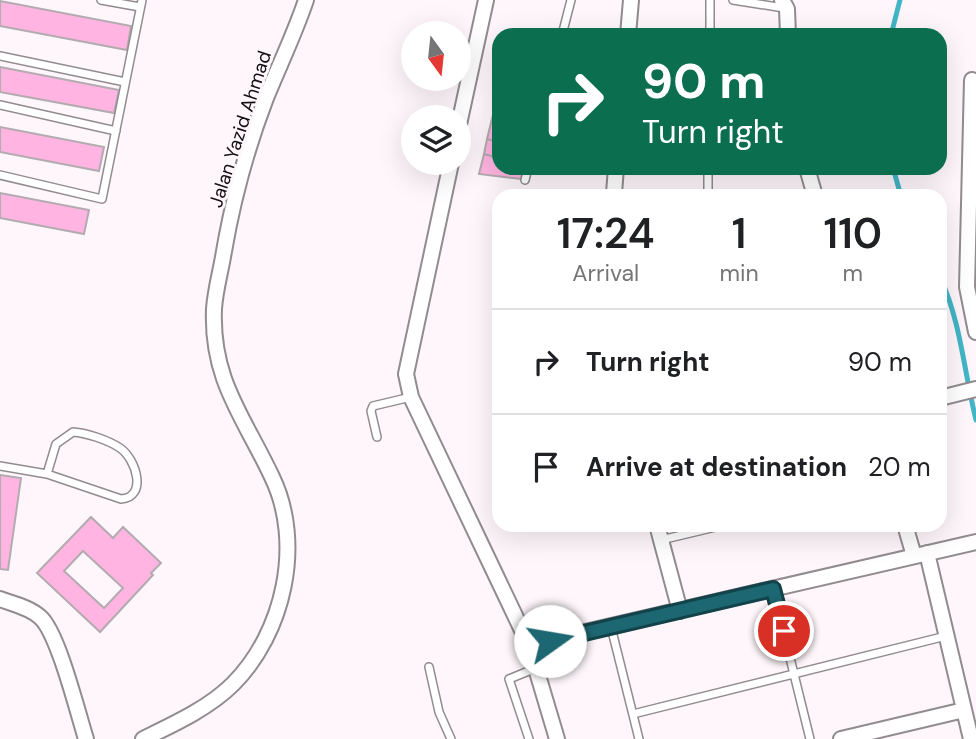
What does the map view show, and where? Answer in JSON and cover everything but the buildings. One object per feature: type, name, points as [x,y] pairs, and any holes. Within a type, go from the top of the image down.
[{"type":"street","name":"Jalan Yazid Ahmad","points":[[143,739],[207,705],[232,686],[250,666],[272,625],[284,582],[288,551],[282,501],[220,371],[215,339],[215,307],[232,203],[265,102],[306,0]]},
{"type":"street","points":[[463,105],[486,0]]},
{"type":"street","points":[[629,28],[631,0]]},
{"type":"street","points":[[784,4],[787,28]]},
{"type":"street","points":[[972,80],[967,287],[975,324]]},
{"type":"street","points":[[448,175],[406,374],[411,397],[529,646],[557,739]]},
{"type":"street","points":[[947,396],[976,389]]},
{"type":"street","points":[[659,532],[680,611]]},
{"type":"street","points":[[908,532],[920,555],[946,636],[971,739]]},
{"type":"street","points":[[529,646],[976,542]]},
{"type":"street","points":[[0,599],[24,607],[41,618],[55,645],[86,739]]},
{"type":"street","points":[[841,739],[964,710]]},
{"type":"lane","points":[[0,175],[102,199],[141,4],[101,0]]},
{"type":"lane","points":[[564,28],[571,0]]},
{"type":"lane","points":[[710,0],[710,28]]},
{"type":"lane","points":[[733,0],[784,4]]},
{"type":"lane","points":[[0,56],[125,82]]},
{"type":"lane","points":[[0,105],[116,131]]},
{"type":"lane","points":[[525,180],[526,175]]},
{"type":"lane","points":[[377,437],[371,411],[373,405],[411,397]]},
{"type":"lane","points":[[0,466],[47,474],[121,499],[130,499],[136,493],[137,484],[131,460],[120,448],[83,433],[73,432],[56,444],[47,474]]},
{"type":"lane","points":[[661,540],[694,532]]},
{"type":"lane","points":[[773,589],[810,739]]},
{"type":"lane","points":[[611,626],[639,739]]},
{"type":"lane","points":[[633,714],[946,636]]},
{"type":"lane","points":[[429,667],[439,712],[451,739]]},
{"type":"lane","points":[[529,739],[509,680],[537,668]]},
{"type":"waterway","points":[[893,28],[900,0]]},
{"type":"waterway","points":[[895,175],[899,189]]},
{"type":"waterway","points":[[947,294],[976,420]]},
{"type":"route","points":[[550,641],[773,589],[784,631]]}]
